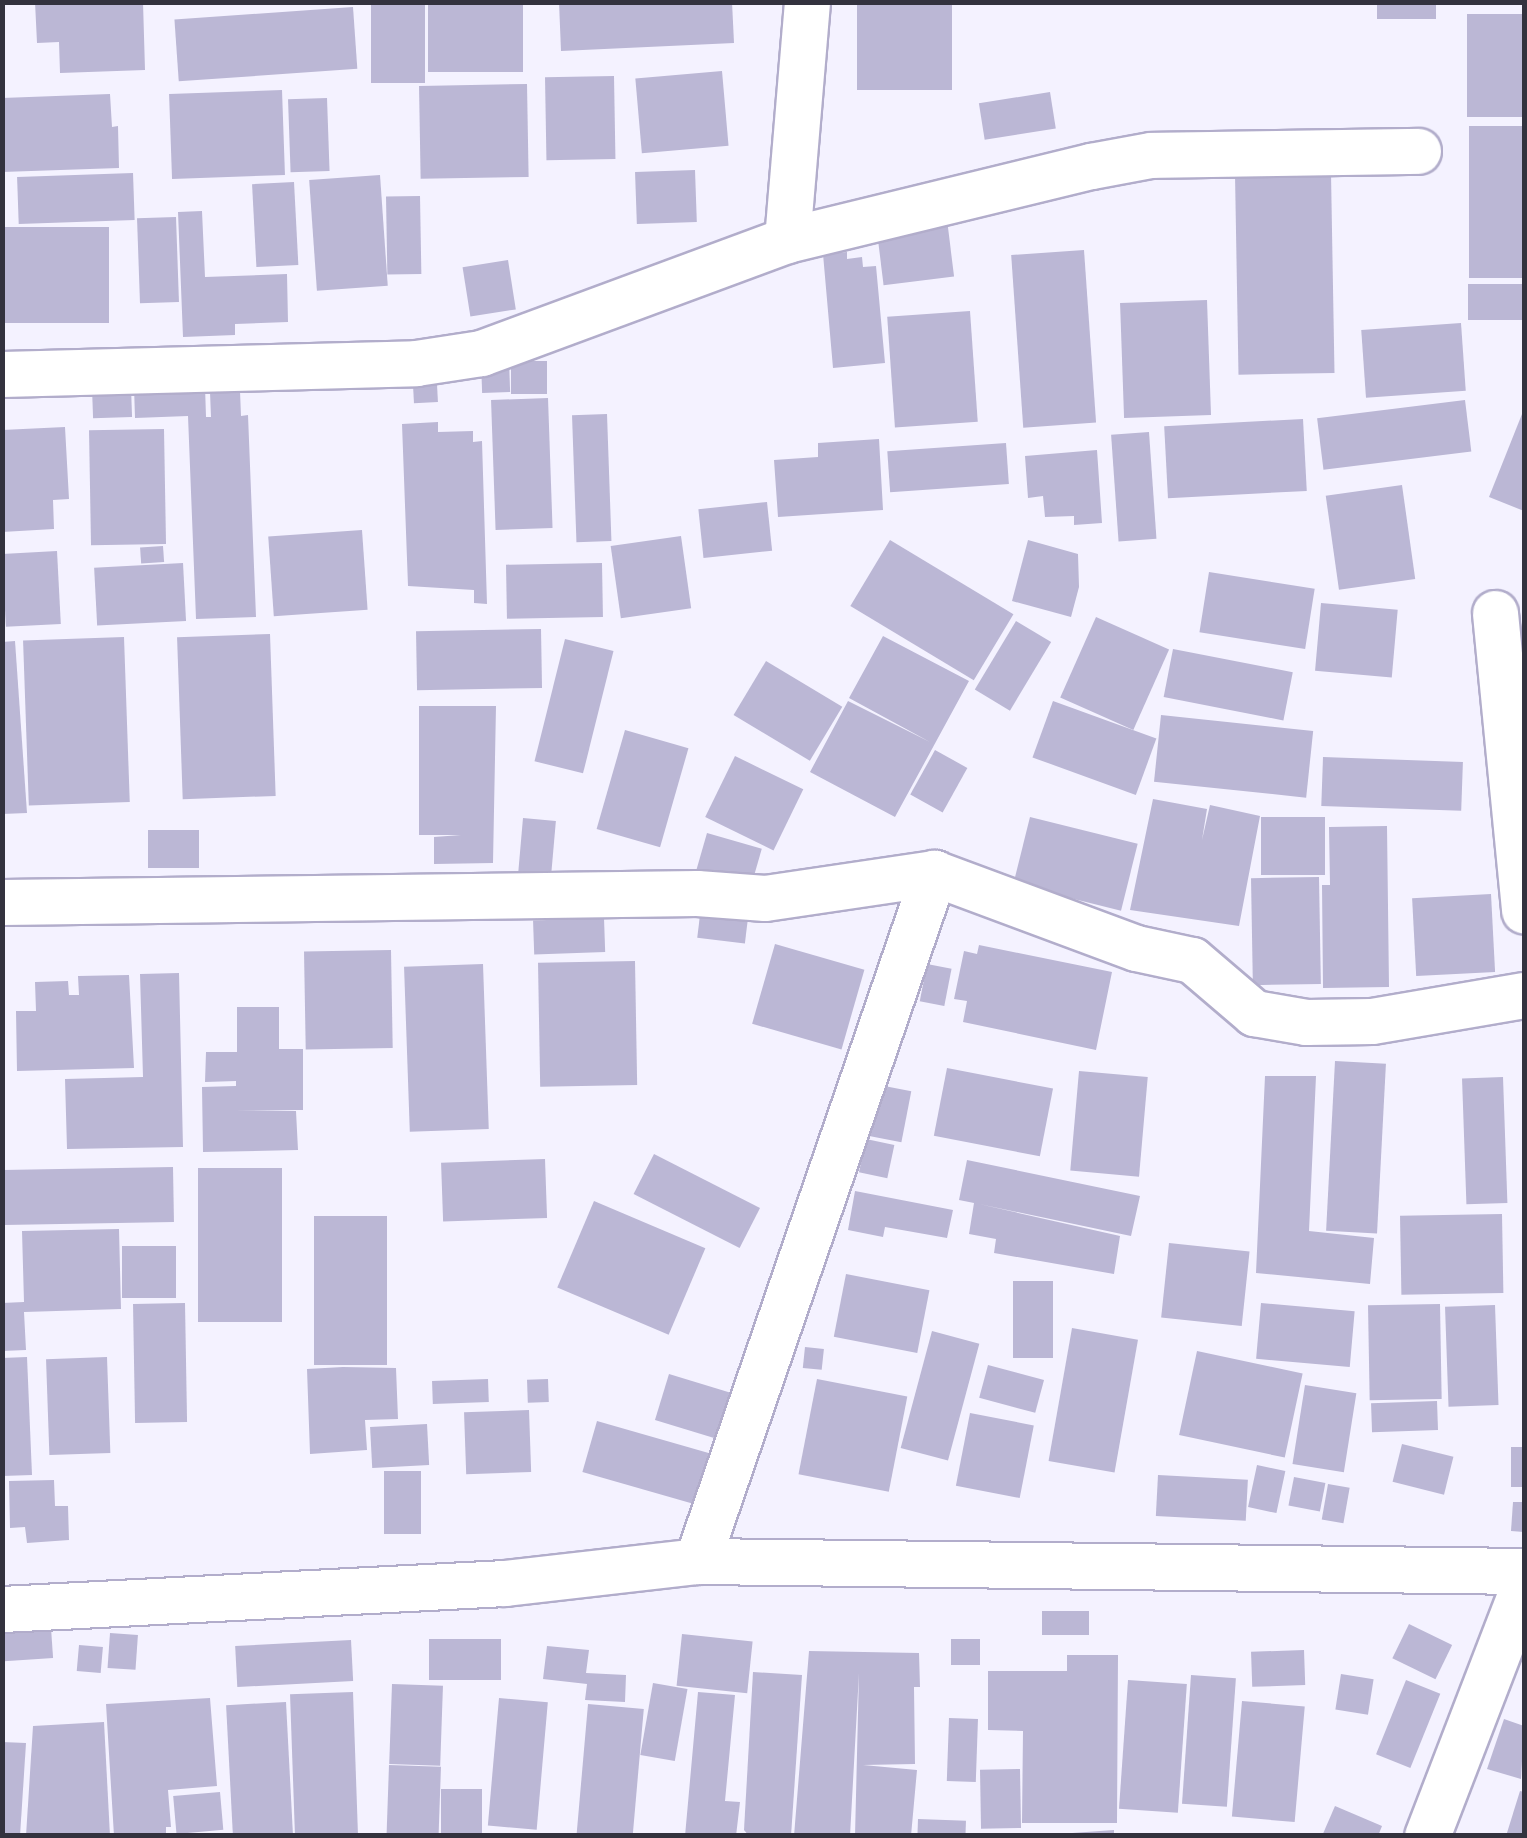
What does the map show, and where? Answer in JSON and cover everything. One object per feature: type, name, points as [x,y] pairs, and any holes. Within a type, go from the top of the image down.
[{"type":"street","points":[[787,240],[807,2]]},
{"type":"street","points":[[2,374],[416,363],[481,354],[787,240],[1150,155],[1418,151]]},
{"type":"street","points":[[1496,613],[1524,910]]},
{"type":"street","points":[[696,1560],[934,874]]},
{"type":"street","points":[[2,902],[697,892],[765,898],[934,874],[1136,948],[1192,960],[1254,1012],[1306,1022],[1372,1022],[1524,996]]},
{"type":"street","points":[[2,1609],[504,1583],[696,1560],[1524,1571]]},
{"type":"street","points":[[1428,1836],[1524,1584]]},
{"type":"building","points":[[35,2],[143,2],[145,70],[60,73],[59,42],[37,43]]},
{"type":"building","points":[[371,2],[425,2],[425,83],[371,83]]},
{"type":"building","points":[[428,2],[523,2],[523,72],[428,72]]},
{"type":"building","points":[[559,2],[732,2],[734,43],[561,51]]},
{"type":"building","points":[[857,2],[952,2],[952,90],[857,90]]},
{"type":"building","points":[[1377,2],[1436,2],[1436,19],[1377,19]]},
{"type":"building","points":[[353,7],[357,69],[179,81],[174,19]]},
{"type":"building","points":[[1467,14],[1524,14],[1524,117],[1467,117]]},
{"type":"building","points":[[722,71],[729,146],[642,153],[635,79]]},
{"type":"building","points":[[614,76],[615,159],[546,160],[545,77]]},
{"type":"building","points":[[527,84],[529,177],[421,179],[419,86]]},
{"type":"building","points":[[282,90],[285,175],[172,179],[169,94]]},
{"type":"building","points":[[1050,92],[1056,129],[985,140],[979,103]]},
{"type":"building","points":[[110,94],[112,127],[118,126],[119,168],[2,172],[2,98]]},
{"type":"building","points":[[327,98],[330,171],[291,172],[288,99]]},
{"type":"building","points":[[1469,126],[1524,126],[1524,278],[1469,278]]},
{"type":"building","points":[[695,170],[697,222],[637,224],[635,172]]},
{"type":"building","points":[[133,173],[135,220],[19,224],[17,177]]},
{"type":"building","points":[[1331,173],[1334,373],[1239,375],[1235,175]]},
{"type":"building","points":[[380,175],[388,286],[317,291],[309,180]]},
{"type":"building","points":[[294,182],[298,265],[256,267],[252,184]]},
{"type":"building","points":[[420,196],[421,274],[387,275],[386,197]]},
{"type":"building","points":[[202,211],[205,277],[287,274],[288,322],[235,324],[235,335],[183,337],[178,212]]},
{"type":"building","points":[[946,211],[954,277],[884,285],[876,220]]},
{"type":"building","points":[[176,217],[179,302],[140,303],[137,218]]},
{"type":"building","points":[[2,227],[109,227],[109,323],[2,323]]},
{"type":"building","points":[[1084,250],[1096,423],[1023,428],[1011,255]]},
{"type":"building","points":[[847,252],[847,259],[862,257],[863,267],[876,266],[885,363],[833,368],[823,254]]},
{"type":"building","points":[[508,260],[516,309],[470,317],[463,267]]},
{"type":"building","points":[[1468,284],[1524,284],[1524,320],[1468,320]]},
{"type":"building","points":[[1207,300],[1211,415],[1124,418],[1120,303]]},
{"type":"building","points":[[970,311],[978,422],[895,428],[887,317]]},
{"type":"building","points":[[1461,323],[1466,391],[1366,398],[1361,330]]},
{"type":"building","points":[[509,360],[510,392],[482,393],[481,361]]},
{"type":"building","points":[[511,361],[547,361],[547,394],[511,394]]},
{"type":"building","points":[[437,384],[438,402],[414,403],[413,385]]},
{"type":"building","points":[[205,386],[206,417],[211,417],[210,392],[240,391],[241,416],[248,415],[256,617],[196,619],[188,416],[135,418],[134,387]]},
{"type":"building","points":[[131,387],[132,417],[93,418],[92,388]]},
{"type":"building","points":[[548,398],[553,528],[496,530],[491,400]]},
{"type":"building","points":[[1465,400],[1471,452],[1323,470],[1317,418]]},
{"type":"building","points":[[1524,409],[1524,511],[1489,497]]},
{"type":"building","points":[[607,414],[611,541],[576,542],[572,415]]},
{"type":"building","points":[[1303,419],[1307,491],[1168,498],[1164,426]]},
{"type":"building","points":[[438,422],[438,432],[473,431],[473,442],[482,441],[487,604],[474,603],[474,590],[408,586],[402,424]]},
{"type":"building","points":[[65,427],[69,499],[53,500],[54,529],[2,532],[2,430]]},
{"type":"building","points":[[164,429],[166,544],[91,545],[89,430]]},
{"type":"building","points":[[1149,432],[1156,539],[1119,541],[1111,435]]},
{"type":"building","points":[[879,439],[883,510],[778,517],[774,460],[818,457],[818,443]]},
{"type":"building","points":[[1006,443],[1009,484],[890,492],[887,451]]},
{"type":"building","points":[[1097,450],[1102,523],[1074,525],[1074,516],[1045,517],[1043,496],[1028,498],[1025,456]]},
{"type":"building","points":[[1402,485],[1415,579],[1339,590],[1326,496]]},
{"type":"building","points":[[767,502],[772,551],[703,558],[698,509]]},
{"type":"building","points":[[362,530],[368,610],[274,616],[268,537]]},
{"type":"building","points":[[681,536],[691,608],[621,618],[611,546]]},
{"type":"building","points":[[890,540],[1013,614],[974,680],[850,606]]},
{"type":"building","points":[[1028,540],[1078,554],[1079,587],[1071,617],[1012,601]]},
{"type":"building","points":[[163,546],[164,562],[141,564],[140,548]]},
{"type":"building","points":[[57,551],[61,624],[6,627],[2,554]]},
{"type":"building","points":[[183,563],[186,621],[97,626],[94,568]]},
{"type":"building","points":[[602,563],[603,617],[507,619],[506,565]]},
{"type":"building","points":[[1209,572],[1315,589],[1305,649],[1199,632]]},
{"type":"building","points":[[1321,603],[1398,610],[1392,677],[1315,671]]},
{"type":"building","points":[[1096,617],[1169,650],[1133,730],[1060,697]]},
{"type":"building","points":[[1016,621],[1051,642],[1010,711],[975,690]]},
{"type":"building","points":[[541,629],[542,688],[417,690],[416,631]]},
{"type":"building","points":[[270,634],[276,796],[183,799],[177,637]]},
{"type":"building","points":[[883,636],[969,681],[895,817],[810,772],[848,701],[930,742],[849,698]]},
{"type":"building","points":[[124,637],[130,802],[29,805],[23,641]]},
{"type":"building","points":[[565,639],[614,651],[583,773],[535,761]]},
{"type":"building","points":[[15,641],[27,813],[2,814],[2,642]]},
{"type":"building","points":[[1173,649],[1293,672],[1283,720],[1164,697]]},
{"type":"building","points":[[766,661],[842,707],[810,761],[734,715]]},
{"type":"building","points":[[1053,701],[1156,739],[1136,795],[1032,757]]},
{"type":"building","points":[[419,706],[496,706],[493,863],[434,864],[434,837],[461,835],[419,835]]},
{"type":"building","points":[[1161,715],[1313,731],[1306,798],[1154,782]]},
{"type":"building","points":[[625,730],[688,748],[660,847],[597,829]]},
{"type":"building","points":[[935,750],[967,768],[943,813],[910,795]]},
{"type":"building","points":[[735,756],[803,789],[773,850],[705,817]]},
{"type":"building","points":[[1323,757],[1463,762],[1461,811],[1321,806]]},
{"type":"building","points":[[1153,799],[1207,809],[1202,840],[1210,805],[1260,816],[1239,926],[1130,910]]},
{"type":"building","points":[[1030,817],[1138,844],[1121,911],[1013,884]]},
{"type":"building","points":[[1261,817],[1325,817],[1325,875],[1261,875]]},
{"type":"building","points":[[523,818],[556,821],[551,878],[518,875]]},
{"type":"building","points":[[1387,826],[1389,987],[1323,988],[1322,885],[1330,885],[1329,827]]},
{"type":"building","points":[[148,830],[199,830],[199,868],[148,868]]},
{"type":"building","points":[[707,833],[762,849],[751,885],[697,870]]},
{"type":"building","points":[[1319,877],[1321,984],[1253,985],[1251,878]]},
{"type":"building","points":[[1491,894],[1495,972],[1416,976],[1412,898]]},
{"type":"building","points":[[701,907],[749,913],[745,944],[697,938]]},
{"type":"building","points":[[604,918],[605,952],[534,954],[533,920]]},
{"type":"building","points":[[775,944],[864,970],[842,1049],[752,1024]]},
{"type":"building","points":[[979,945],[1112,972],[1096,1050],[963,1022],[967,1001],[954,999],[964,951],[977,954]]},
{"type":"building","points":[[391,950],[393,1048],[306,1050],[304,952]]},
{"type":"building","points":[[635,961],[637,1085],[540,1087],[538,963]]},
{"type":"building","points":[[483,964],[489,1129],[410,1132],[404,967]]},
{"type":"building","points":[[927,964],[952,969],[944,1006],[920,1001]]},
{"type":"building","points":[[179,973],[183,1147],[67,1149],[65,1079],[143,1077],[140,974]]},
{"type":"building","points":[[129,975],[134,1068],[17,1071],[16,1011],[36,1011],[35,982],[68,981],[69,995],[79,995],[78,976]]},
{"type":"building","points":[[237,1007],[279,1007],[279,1049],[303,1049],[303,1110],[235,1110],[296,1111],[298,1150],[203,1152],[202,1087],[236,1086],[236,1081],[205,1082],[206,1052],[237,1052]]},
{"type":"building","points":[[1335,1061],[1386,1064],[1377,1233],[1326,1231]]},
{"type":"building","points":[[947,1068],[1053,1089],[1040,1156],[934,1136]]},
{"type":"building","points":[[1079,1071],[1148,1077],[1139,1177],[1070,1171]]},
{"type":"building","points":[[1265,1076],[1316,1076],[1309,1231],[1374,1238],[1370,1284],[1256,1273]]},
{"type":"building","points":[[1503,1077],[1507,1203],[1466,1204],[1462,1078]]},
{"type":"building","points":[[874,1084],[911,1091],[901,1142],[864,1135]]},
{"type":"building","points":[[866,1139],[894,1145],[887,1178],[859,1172]]},
{"type":"building","points":[[654,1154],[760,1208],[740,1248],[634,1194]]},
{"type":"building","points":[[545,1159],[547,1218],[443,1222],[441,1163]]},
{"type":"building","points":[[967,1160],[1140,1196],[1131,1236],[979,1204],[1120,1236],[1114,1274],[994,1253],[996,1239],[969,1234],[974,1203],[959,1200]]},
{"type":"building","points":[[173,1167],[174,1222],[4,1225],[3,1170]]},
{"type":"building","points":[[198,1168],[282,1168],[282,1322],[198,1322]]},
{"type":"building","points":[[855,1191],[953,1210],[947,1238],[885,1227],[883,1237],[848,1230]]},
{"type":"building","points":[[594,1201],[705,1248],[669,1335],[557,1288]]},
{"type":"building","points":[[1502,1214],[1503,1293],[1401,1295],[1400,1216]]},
{"type":"building","points":[[314,1216],[387,1216],[387,1365],[314,1365]]},
{"type":"building","points":[[119,1229],[121,1309],[24,1312],[26,1350],[2,1351],[2,1303],[24,1302],[22,1231]]},
{"type":"building","points":[[1169,1243],[1250,1251],[1242,1326],[1161,1318]]},
{"type":"building","points":[[122,1246],[176,1246],[176,1298],[122,1298]]},
{"type":"building","points":[[846,1274],[929,1290],[917,1353],[834,1337]]},
{"type":"building","points":[[1013,1281],[1053,1281],[1053,1358],[1013,1358]]},
{"type":"building","points":[[185,1303],[187,1422],[135,1423],[133,1304]]},
{"type":"building","points":[[1261,1303],[1355,1311],[1350,1367],[1256,1359]]},
{"type":"building","points":[[1440,1304],[1442,1399],[1370,1400],[1368,1305]]},
{"type":"building","points":[[1495,1305],[1498,1405],[1449,1407],[1445,1307]]},
{"type":"building","points":[[1072,1328],[1138,1340],[1115,1473],[1049,1461]]},
{"type":"building","points":[[932,1331],[979,1344],[948,1461],[901,1448]]},
{"type":"building","points":[[805,1347],[824,1349],[822,1370],[803,1368]]},
{"type":"building","points":[[1197,1351],[1303,1373],[1285,1458],[1179,1435]]},
{"type":"building","points":[[27,1357],[32,1475],[2,1476],[2,1358]]},
{"type":"building","points":[[107,1357],[110,1453],[49,1455],[46,1359]]},
{"type":"building","points":[[988,1365],[1044,1380],[1035,1413],[979,1398]]},
{"type":"building","points":[[396,1368],[398,1419],[365,1420],[367,1450],[310,1454],[307,1369]]},
{"type":"building","points":[[669,1374],[739,1395],[725,1441],[655,1420]]},
{"type":"building","points":[[488,1379],[489,1402],[433,1404],[432,1381]]},
{"type":"building","points":[[548,1379],[549,1402],[528,1403],[527,1380]]},
{"type":"building","points":[[817,1379],[907,1397],[889,1492],[798,1474]]},
{"type":"building","points":[[1305,1385],[1356,1393],[1344,1472],[1292,1464]]},
{"type":"building","points":[[1437,1401],[1438,1430],[1372,1432],[1371,1403]]},
{"type":"building","points":[[529,1410],[531,1472],[466,1474],[464,1412]]},
{"type":"building","points":[[970,1413],[1034,1425],[1020,1498],[956,1486]]},
{"type":"building","points":[[597,1421],[709,1453],[695,1504],[582,1472]]},
{"type":"building","points":[[427,1424],[429,1465],[372,1468],[370,1427]]},
{"type":"building","points":[[1402,1444],[1453,1457],[1444,1495],[1393,1482]]},
{"type":"building","points":[[1511,1447],[1524,1447],[1524,1487],[1511,1487]]},
{"type":"building","points":[[1257,1465],[1285,1471],[1276,1513],[1248,1507]]},
{"type":"building","points":[[384,1471],[421,1471],[421,1534],[384,1534]]},
{"type":"building","points":[[1158,1475],[1248,1480],[1246,1521],[1156,1516]]},
{"type":"building","points":[[1294,1477],[1325,1483],[1320,1512],[1288,1505]]},
{"type":"building","points":[[54,1480],[55,1506],[68,1506],[69,1540],[27,1543],[25,1527],[10,1528],[9,1481]]},
{"type":"building","points":[[1328,1484],[1350,1488],[1343,1523],[1322,1519]]},
{"type":"building","points":[[1513,1502],[1524,1502],[1524,1532],[1511,1531]]},
{"type":"building","points":[[1042,1611],[1089,1611],[1089,1635],[1042,1635]]},
{"type":"building","points":[[1409,1624],[1452,1645],[1435,1679],[1392,1658]]},
{"type":"building","points":[[51,1628],[53,1658],[4,1661],[2,1631]]},
{"type":"building","points":[[110,1633],[138,1635],[135,1670],[108,1668]]},
{"type":"building","points":[[682,1634],[753,1641],[747,1693],[677,1686]]},
{"type":"building","points":[[429,1639],[501,1639],[501,1680],[429,1680]]},
{"type":"building","points":[[951,1639],[980,1639],[980,1665],[951,1665]]},
{"type":"building","points":[[351,1640],[353,1681],[237,1687],[235,1646]]},
{"type":"building","points":[[79,1645],[103,1647],[101,1673],[77,1671]]},
{"type":"building","points":[[547,1646],[589,1650],[586,1673],[626,1675],[625,1702],[585,1700],[587,1684],[543,1679]]},
{"type":"building","points":[[1304,1650],[1305,1685],[1252,1687],[1251,1652]]},
{"type":"building","points":[[809,1651],[919,1653],[920,1687],[914,1687],[915,1764],[863,1765],[917,1770],[911,1836],[855,1836],[859,1673],[850,1836],[794,1836]]},
{"type":"building","points":[[1067,1655],[1118,1655],[1117,1823],[1022,1823],[1023,1731],[988,1730],[988,1671],[1067,1671]]},
{"type":"building","points":[[753,1672],[802,1675],[791,1836],[749,1836],[744,1830]]},
{"type":"building","points":[[1341,1674],[1374,1679],[1368,1715],[1335,1710]]},
{"type":"building","points":[[1191,1675],[1236,1678],[1227,1807],[1182,1804]]},
{"type":"building","points":[[1128,1680],[1187,1684],[1178,1813],[1119,1809]]},
{"type":"building","points":[[1406,1680],[1440,1694],[1410,1768],[1376,1754]]},
{"type":"building","points":[[653,1683],[687,1689],[675,1761],[640,1755]]},
{"type":"building","points":[[392,1684],[443,1686],[440,1766],[389,1764]]},
{"type":"building","points":[[353,1692],[358,1836],[295,1836],[290,1694]]},
{"type":"building","points":[[698,1692],[735,1695],[725,1801],[740,1802],[736,1836],[685,1836]]},
{"type":"building","points":[[210,1698],[217,1786],[168,1790],[171,1827],[166,1827],[166,1836],[114,1836],[106,1704]]},
{"type":"building","points":[[499,1698],[548,1702],[537,1830],[488,1826]]},
{"type":"building","points":[[1242,1701],[1305,1706],[1295,1822],[1232,1817]]},
{"type":"building","points":[[286,1702],[293,1836],[233,1836],[226,1705]]},
{"type":"building","points":[[588,1704],[644,1709],[633,1836],[576,1836]]},
{"type":"building","points":[[949,1718],[978,1719],[976,1782],[947,1781]]},
{"type":"building","points":[[1504,1719],[1524,1726],[1521,1779],[1487,1769]]},
{"type":"building","points":[[104,1722],[110,1836],[26,1836],[33,1726]]},
{"type":"building","points":[[2,1742],[26,1743],[20,1836],[2,1836]]},
{"type":"building","points":[[389,1765],[441,1767],[439,1836],[387,1836]]},
{"type":"building","points":[[1020,1769],[1021,1828],[981,1829],[980,1770]]},
{"type":"building","points":[[441,1789],[482,1789],[482,1836],[441,1836]]},
{"type":"building","points":[[1520,1791],[1524,1792],[1524,1836],[1506,1836]]},
{"type":"building","points":[[220,1792],[223,1830],[176,1834],[173,1796]]},
{"type":"building","points":[[1335,1806],[1382,1826],[1378,1836],[1322,1836]]},
{"type":"building","points":[[918,1819],[966,1821],[965,1836],[917,1836]]},
{"type":"building","points":[[1114,1830],[1114,1836],[1072,1836],[1072,1833]]}]
